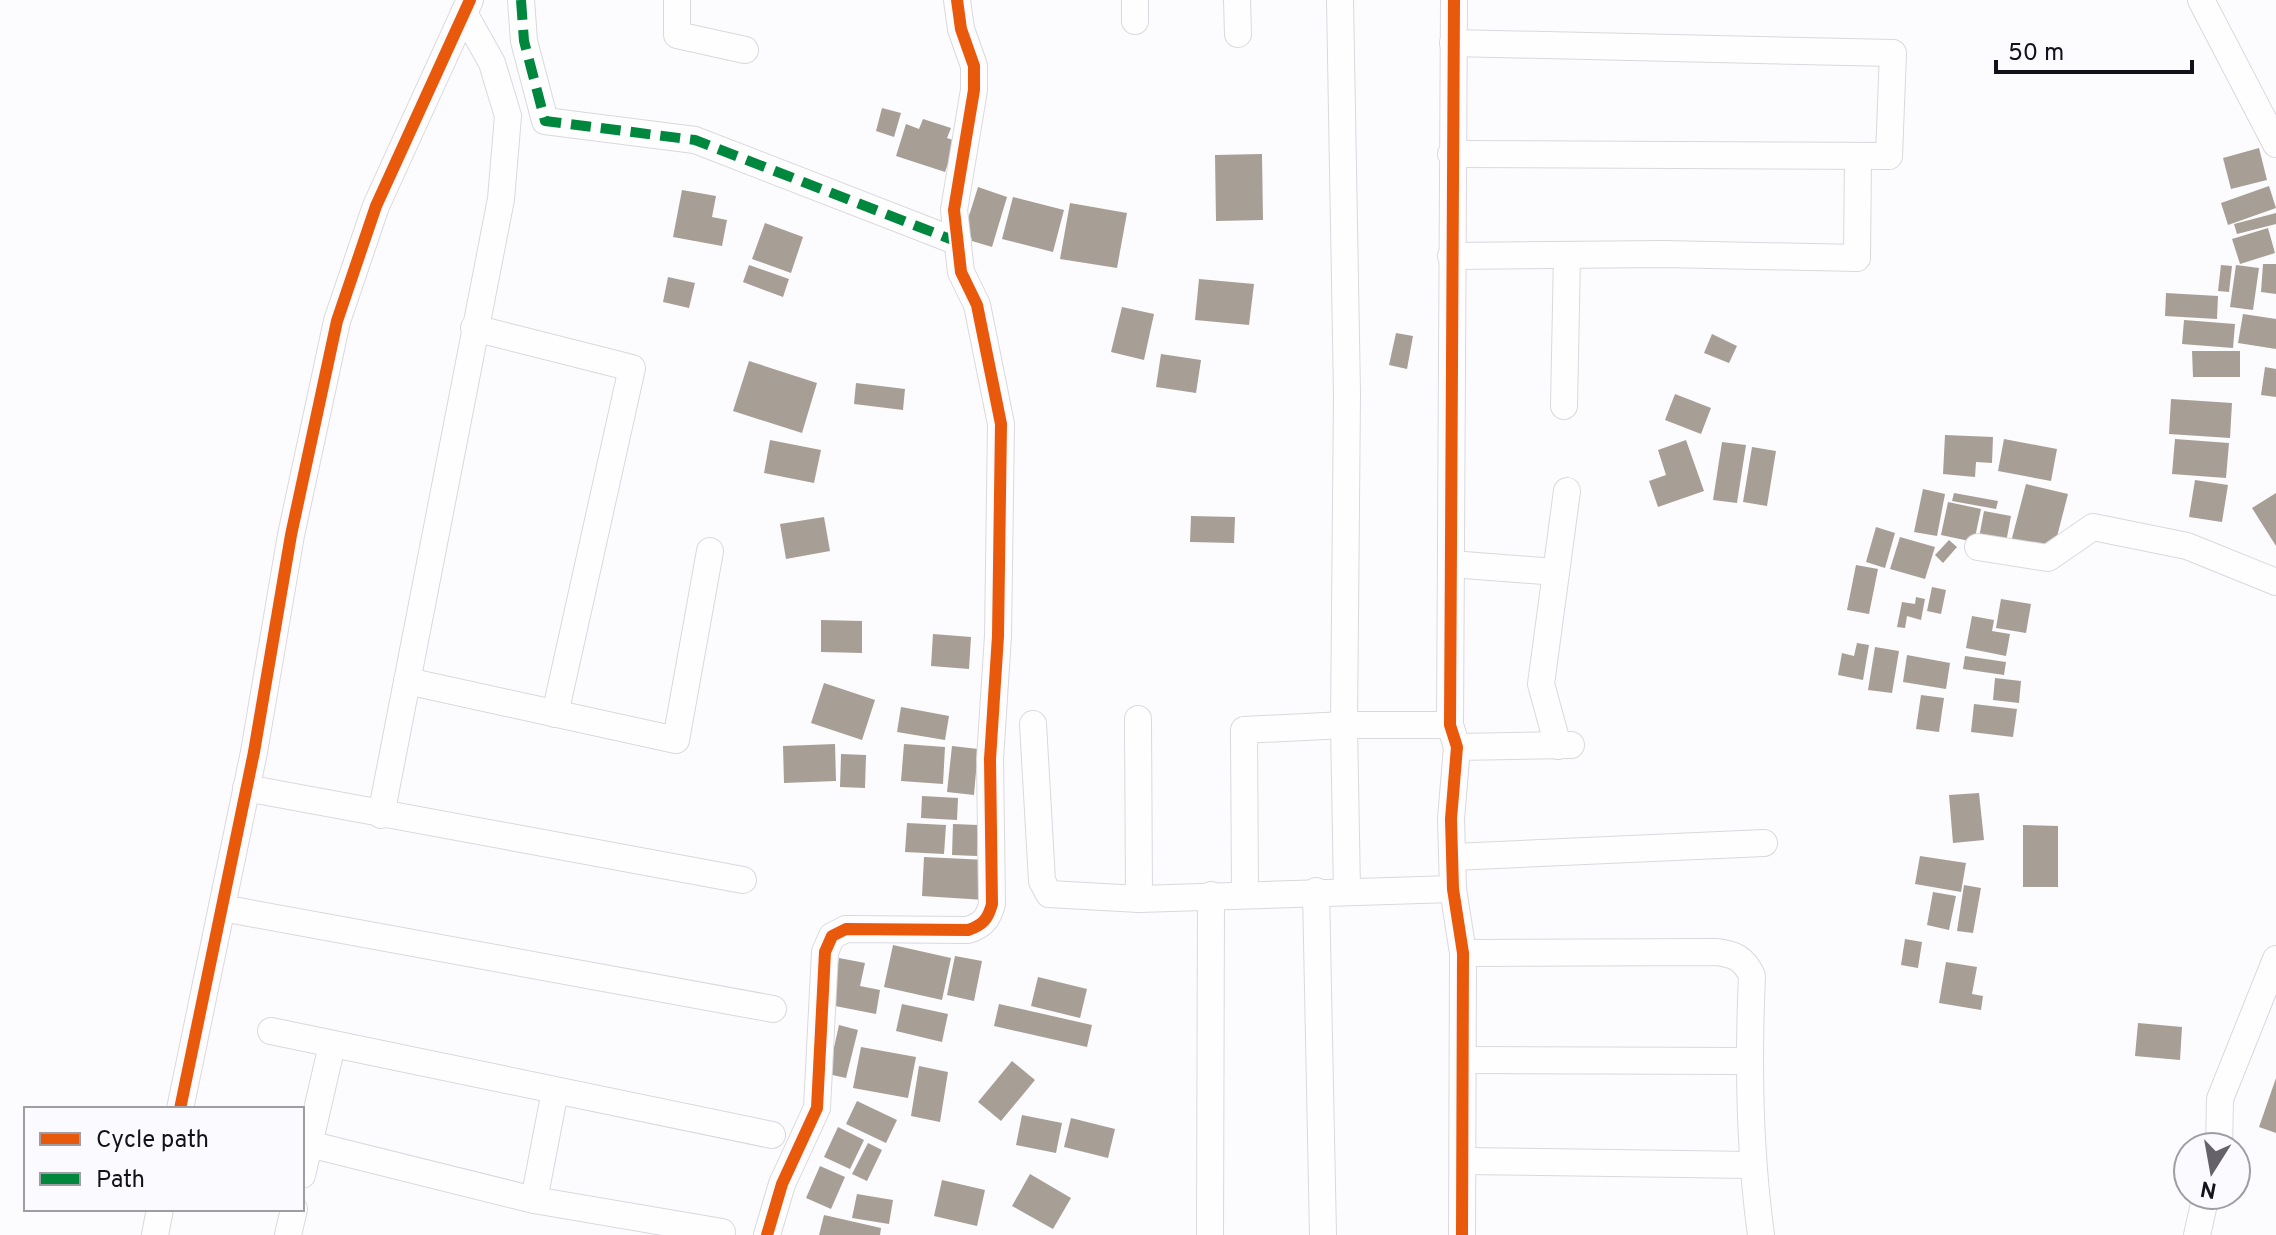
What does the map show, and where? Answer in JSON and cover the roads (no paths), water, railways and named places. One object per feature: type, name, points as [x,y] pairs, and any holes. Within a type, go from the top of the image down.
[{"type":"street","points":[[521,0],[524,41],[545,121],[695,140],[958,242]]},
{"type":"street","points":[[677,0],[677,35],[745,50]]},
{"type":"street","points":[[767,1235],[782,1184],[817,1108],[825,952],[832,936],[846,929],[968,930],[980,926],[989,917],[992,904],[990,759],[998,636],[1001,424],[977,305],[961,272],[954,210],[974,90],[974,66],[961,29],[957,0]]},
{"type":"street","points":[[1237,0],[1238,34]]},
{"type":"street","points":[[1340,0],[1347,394],[1344,725],[1347,891]]},
{"type":"street","points":[[1454,0],[1451,154],[1453,889],[1463,953],[1465,1161],[1462,1235]]},
{"type":"street","points":[[2201,0],[2276,144]]},
{"type":"street","points":[[381,815],[501,199],[508,116],[492,63],[467,7]]},
{"type":"street","points":[[180,1107],[246,788],[291,535],[337,321],[376,206],[467,7]]},
{"type":"street","points":[[1451,154],[1889,156],[1893,53],[1453,43]]},
{"type":"street","points":[[1451,256],[1857,258],[1858,156]]},
{"type":"street","points":[[1564,406],[1567,255]]},
{"type":"street","points":[[474,328],[632,368],[555,714]]},
{"type":"street","points":[[1245,893],[1244,730],[1344,725],[1564,746],[1541,684],[1567,491]]},
{"type":"street","points":[[1978,547],[2048,558],[2093,527],[2187,546],[2276,582]]},
{"type":"street","points":[[407,681],[676,740],[710,551]]},
{"type":"street","points":[[1451,564],[1556,572]]},
{"type":"street","points":[[1138,719],[1139,899]]},
{"type":"street","points":[[1033,724],[1045,890],[1058,897],[1139,899],[1245,893],[1453,889]]},
{"type":"street","points":[[246,788],[743,880]]},
{"type":"street","points":[[1453,857],[1764,843]]},
{"type":"street","points":[[1316,891],[1323,1235]]},
{"type":"street","points":[[1210,1235],[1211,895]]},
{"type":"street","points":[[222,908],[773,1009]]},
{"type":"street","points":[[1463,953],[1735,954],[1747,965],[1752,976],[1748,1061],[1752,1165],[1761,1235]]},
{"type":"street","points":[[2219,1131],[2220,1099],[2276,959]]},
{"type":"street","points":[[271,1031],[772,1135]]},
{"type":"street","points":[[304,1166],[332,1045]]},
{"type":"street","points":[[1463,1060],[1748,1061]]},
{"type":"street","points":[[534,1200],[555,1091]]},
{"type":"street","points":[[309,1144],[534,1200],[722,1232]]},
{"type":"street","points":[[1465,1161],[1752,1165]]},
{"type":"street","points":[[155,1235],[160,1211]]},
{"type":"street","points":[[288,1235],[294,1211]]},
{"type":"street","points":[[2197,1235],[2202,1211]]}]
